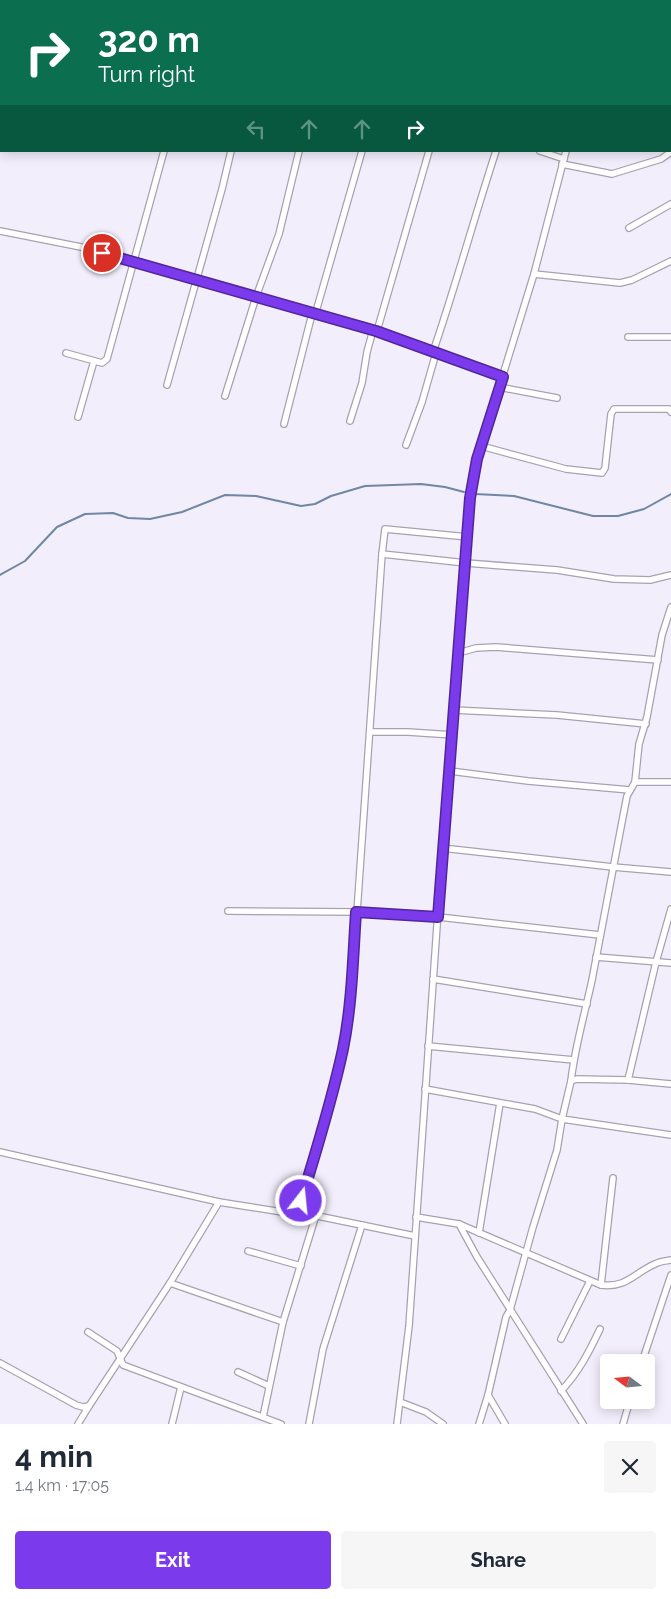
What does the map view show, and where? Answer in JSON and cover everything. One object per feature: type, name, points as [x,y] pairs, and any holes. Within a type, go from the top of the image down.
[{"type":"street","points":[[66,353],[102,363],[107,359],[164,152]]},
{"type":"street","points":[[167,385],[231,152]]},
{"type":"street","points":[[225,396],[256,297],[279,234],[299,152]]},
{"type":"street","points":[[284,424],[313,314],[362,152]]},
{"type":"street","points":[[350,421],[365,370],[367,352],[429,152]]},
{"type":"street","points":[[406,445],[422,402],[434,352],[496,152]]},
{"type":"street","points":[[542,152],[563,161],[612,174],[661,159],[671,152]]},
{"type":"street","points":[[397,1424],[409,1326],[442,848],[450,771],[470,498],[481,446],[534,274],[566,152]]},
{"type":"street","points":[[629,228],[671,204]]},
{"type":"street","points":[[0,231],[86,248],[375,331],[503,377]]},
{"type":"street","points":[[534,274],[620,283],[632,280],[671,261]]},
{"type":"street","points":[[628,337],[671,337]]},
{"type":"street","points":[[78,417],[94,361]]},
{"type":"street","points":[[500,387],[556,398]]},
{"type":"street","points":[[481,446],[566,469],[602,473],[605,468],[611,414],[614,409],[666,408],[671,412]]},
{"type":"street","points":[[301,1215],[300,1206],[333,1091],[348,1010],[384,529],[468,537]]},
{"type":"street","points":[[382,554],[557,570],[614,579],[650,580],[671,575]]},
{"type":"street","points":[[479,1424],[488,1395],[506,1317],[510,1310],[557,1150],[613,867],[630,790],[635,782],[639,744],[646,724],[662,635],[671,607]]},
{"type":"street","points":[[662,635],[671,634]]},
{"type":"street","points":[[458,653],[476,648],[496,647],[658,660]]},
{"type":"street","points":[[454,710],[557,715],[646,724]]},
{"type":"street","points":[[370,732],[408,732],[452,736]]},
{"type":"street","points":[[450,771],[528,781],[630,790]]},
{"type":"street","points":[[635,782],[671,782]]},
{"type":"street","points":[[442,848],[671,872]]},
{"type":"street","points":[[628,1080],[656,962],[671,909]]},
{"type":"street","points":[[228,911],[356,912],[438,917],[600,935]]},
{"type":"street","points":[[596,958],[671,963]]},
{"type":"street","points":[[433,980],[586,1004]]},
{"type":"street","points":[[428,1046],[574,1060]]},
{"type":"street","points":[[571,1081],[577,1079],[628,1080],[671,1084]]},
{"type":"street","points":[[425,1089],[536,1109],[562,1119],[671,1135]]},
{"type":"street","points":[[479,1233],[500,1103]]},
{"type":"street","points":[[0,1152],[219,1202],[301,1215],[316,1215],[415,1236]]},
{"type":"street","points":[[601,1285],[612,1178]]},
{"type":"street","points":[[78,1424],[170,1283],[219,1202]]},
{"type":"street","points":[[262,1417],[283,1322],[316,1215]]},
{"type":"street","points":[[416,1217],[459,1224],[601,1285],[622,1284],[656,1263],[671,1260]]},
{"type":"street","points":[[459,1224],[477,1257],[583,1424]]},
{"type":"street","points":[[309,1424],[323,1349],[362,1225]]},
{"type":"street","points":[[248,1251],[301,1266]]},
{"type":"street","points":[[645,1354],[671,1275]]},
{"type":"street","points":[[562,1338],[590,1281]]},
{"type":"street","points":[[170,1283],[283,1322]]},
{"type":"street","points":[[561,1391],[587,1356],[600,1328]]},
{"type":"street","points":[[88,1332],[113,1347],[124,1366],[281,1424]]},
{"type":"street","points":[[0,1363],[76,1405],[89,1406]]},
{"type":"street","points":[[238,1372],[269,1386]]},
{"type":"street","points":[[172,1424],[181,1387]]},
{"type":"street","points":[[488,1395],[505,1424]]},
{"type":"street","points":[[400,1402],[426,1412],[443,1424]]},
{"type":"street","points":[[623,1424],[627,1409]]},
{"type":"waterway","points":[[0,575],[25,561],[57,527],[85,514],[113,513],[128,518],[150,519],[182,512],[225,495],[256,496],[301,506],[315,504],[331,496],[365,486],[421,484],[464,492]]},
{"type":"waterway","points":[[475,494],[514,496],[593,516],[618,516],[644,509],[671,494]]},
{"type":"route","points":[[102,253],[376,331],[503,377],[477,459],[470,498],[438,917],[356,912],[348,1010],[342,1050],[333,1091],[301,1201]]}]
